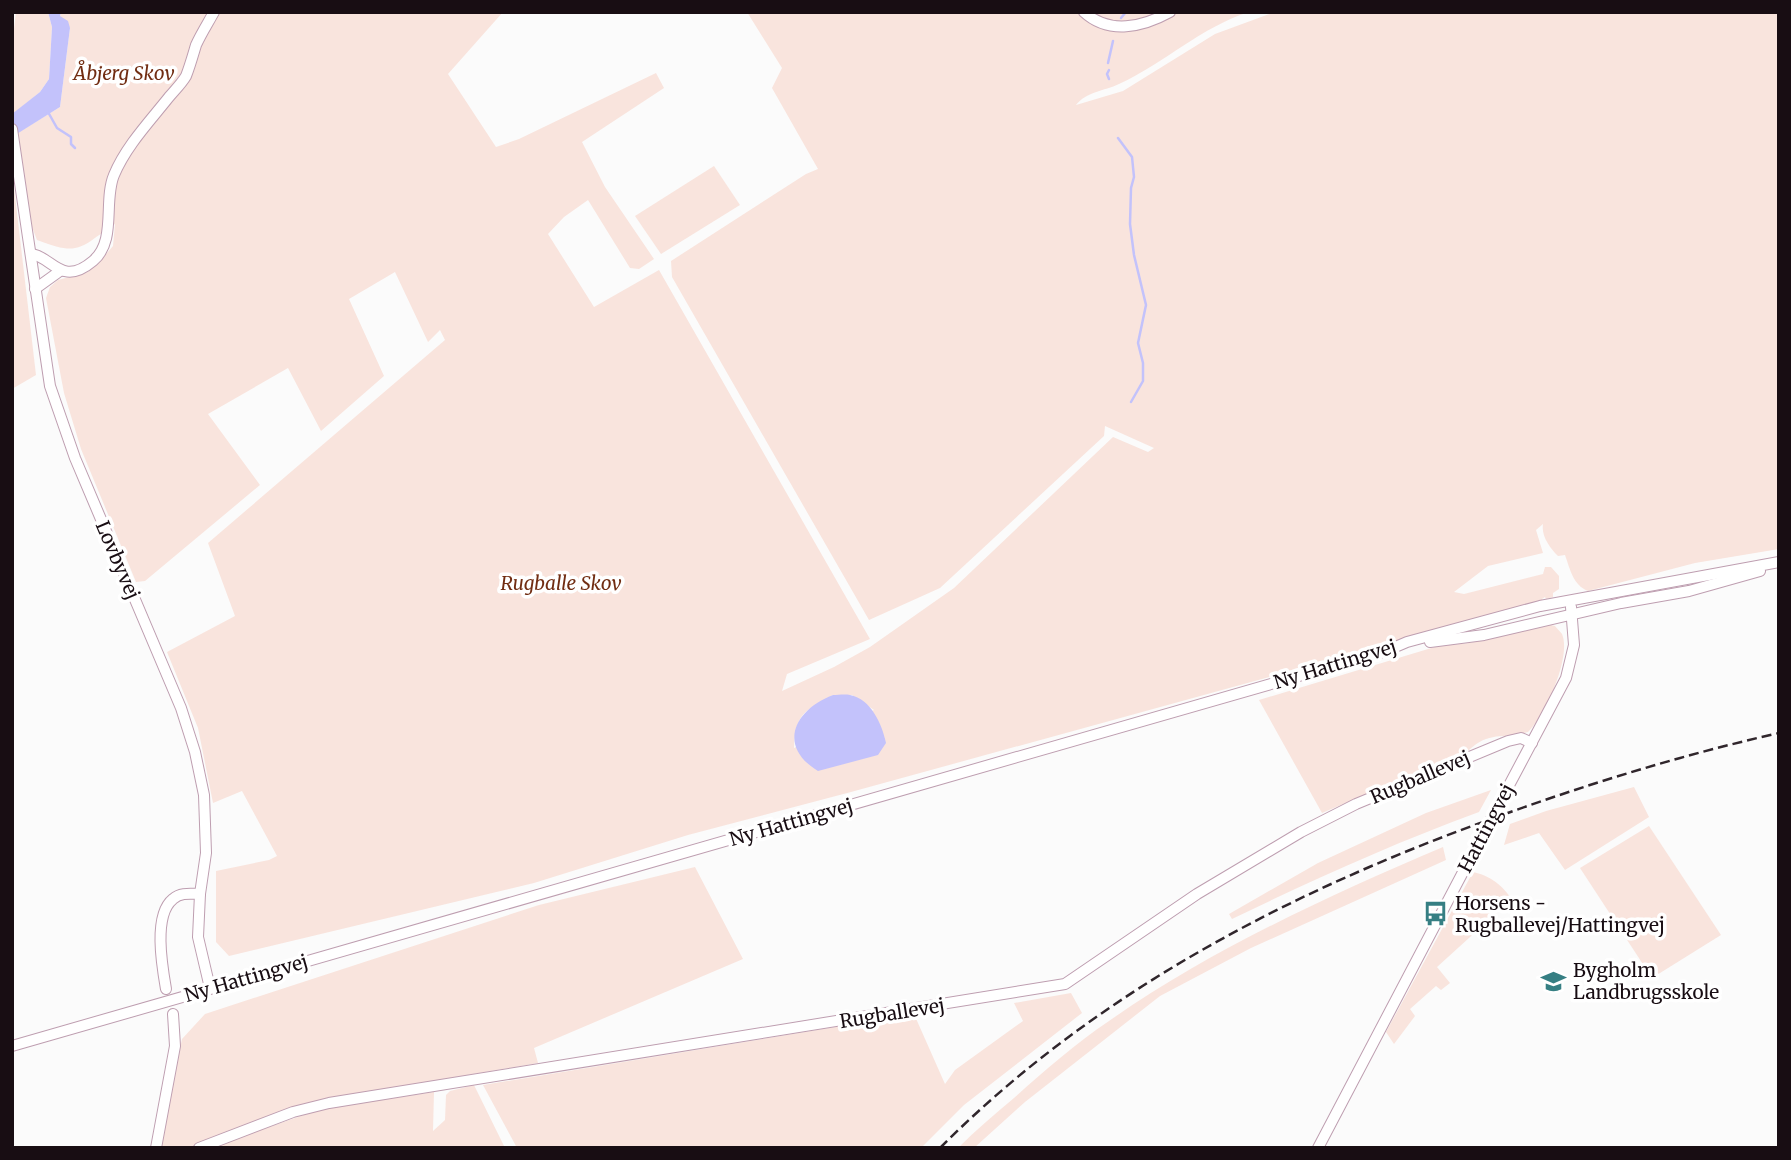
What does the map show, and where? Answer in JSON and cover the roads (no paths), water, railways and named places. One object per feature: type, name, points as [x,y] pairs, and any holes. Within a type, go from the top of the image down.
[{"type":"street","points":[[35,289],[60,271],[86,266],[100,253],[106,236],[109,190],[113,176],[124,154],[185,76],[198,42],[214,12]]},
{"type":"street","points":[[1084,12],[1110,26],[1135,27],[1152,22],[1170,12]]},
{"type":"street","name":"Lovbyvej","points":[[13,134],[50,386],[80,470],[181,708],[195,752],[204,795],[206,853],[198,937],[210,988]]},
{"type":"street","points":[[31,254],[60,271]]},
{"type":"street","points":[[1570,599],[1779,562]]},
{"type":"street","points":[[1386,651],[1484,635],[1689,591],[1779,567]]},
{"type":"street","points":[[1572,614],[1581,604],[1654,589],[1684,578]]},
{"type":"street","name":"Hattingvej","points":[[1318,1148],[1566,678],[1574,645],[1570,599]]},
{"type":"street","name":"Ny Hattingvej","points":[[12,1046],[1386,651],[1407,642],[1570,599]]},
{"type":"street","name":"Rugballevej","points":[[199,1148],[293,1112],[329,1103],[1065,984],[1197,894],[1301,832],[1356,804],[1508,741],[1521,738],[1532,743]]},
{"type":"street","points":[[166,989],[160,961],[165,909],[174,898],[184,894],[200,894]]},
{"type":"street","points":[[156,1148],[175,1046],[173,1014]]},
{"type":"water","points":[[48,12],[61,12],[60,16],[68,21],[70,28],[60,107],[12,137],[12,114],[40,92],[49,79],[52,27]]},
{"type":"water","points":[[833,695],[857,697],[870,707],[882,728],[886,743],[878,755],[818,771],[805,761],[798,751],[794,740],[796,729],[808,710]]},
{"type":"waterway","points":[[1121,18],[1126,12]]},
{"type":"waterway","points":[[1108,63],[1113,41]]},
{"type":"waterway","points":[[1109,70],[1109,79]]},
{"type":"waterway","points":[[48,112],[57,128],[71,137],[71,144],[75,148]]},
{"type":"waterway","points":[[1118,138],[1132,157],[1134,177],[1130,224],[1146,305],[1138,343],[1143,363],[1143,381],[1131,402]]},
{"type":"railway","points":[[940,1148],[1001,1091],[1065,1040],[1133,992],[1276,911],[1351,875],[1505,814],[1640,769],[1779,733]]},
{"type":"place","name":"Horsens - Rugballevej/Hattingvej","points":[[1435,914]]},
{"type":"place","name":"Bygholm Landbrugsskole","points":[[1553,981]]},
{"type":"park label","name":"Åbjerg Skov","points":[[124,73]]},
{"type":"park label","name":"Rugballe Skov","points":[[561,583]]}]
